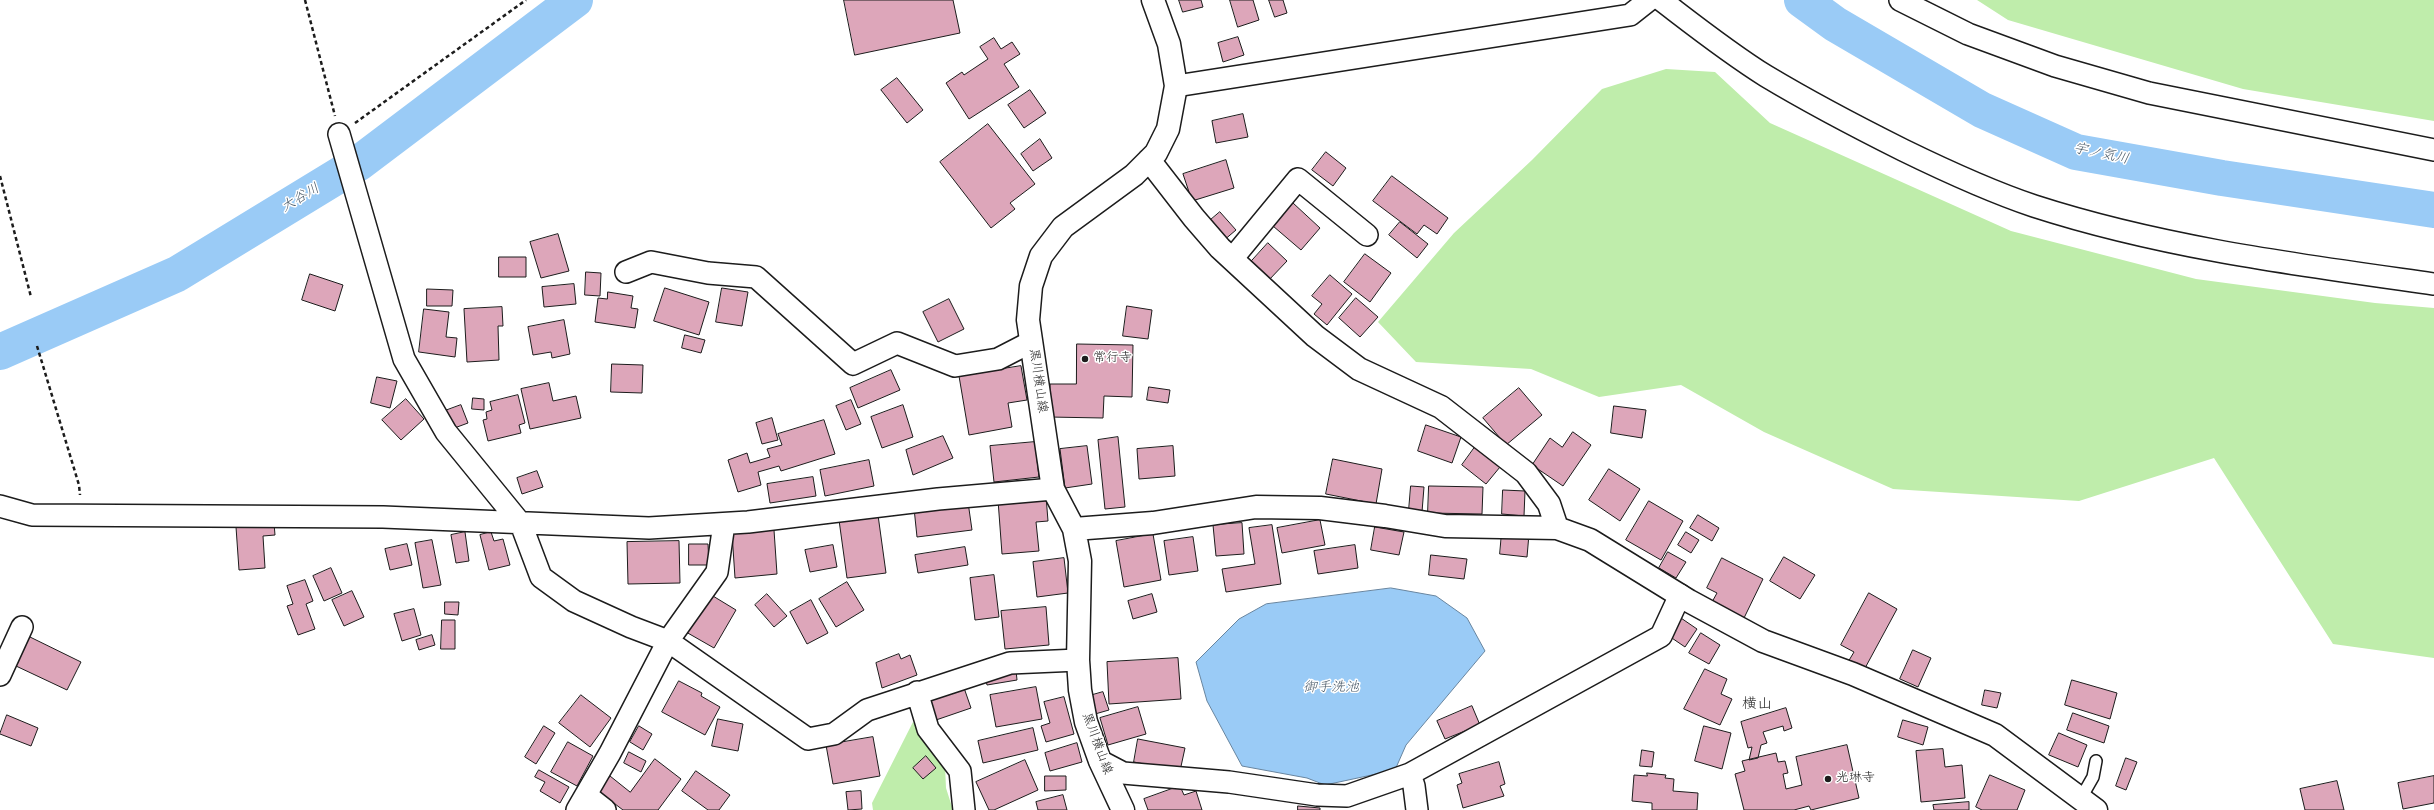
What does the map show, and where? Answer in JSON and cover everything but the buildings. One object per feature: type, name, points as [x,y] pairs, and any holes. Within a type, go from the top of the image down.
[{"type":"street","name":"黒川横山線","points":[[1123,810],[1100,761],[1086,722],[1080,690],[1078,660],[1080,561],[1074,529],[1053,489],[1028,320],[1031,286],[1041,256],[1063,227],[1084,210],[1111,193],[1156,153],[1168,129],[1176,86],[1169,44],[1153,0]]},
{"type":"street","points":[[1176,86],[1630,15],[1649,0]]},
{"type":"street","points":[[1661,0],[1718,44],[1766,76],[1868,132],[1952,174],[2034,206],[2119,230],[2260,259],[2434,284]]},
{"type":"street","points":[[1900,0],[1968,34],[2055,66],[2149,93],[2434,150]]},
{"type":"street","points":[[341,139],[404,359],[446,432],[521,524],[541,577],[574,601],[631,627],[668,640],[808,740],[834,734],[867,710],[917,692],[1010,663],[1078,660]]},
{"type":"street","points":[[1149,160],[1194,218],[1232,259],[1315,336],[1359,369],[1441,407],[1526,472],[1549,504],[1557,528]]},
{"type":"street","points":[[1232,259],[1298,179],[1367,235]]},
{"type":"street","points":[[626,272],[651,262],[708,273],[756,277],[853,364],[897,343],[955,366],[998,359],[1031,342]]},
{"type":"street","points":[[0,506],[32,515],[383,517],[521,524],[649,528],[724,524],[938,499],[1053,489]]},
{"type":"street","points":[[1074,529],[1153,523],[1256,507],[1320,508],[1385,516],[1445,526],[1557,528],[1590,540],[1680,595],[1763,641],[1874,683],[1995,735],[2088,804]]},
{"type":"street","points":[[605,810],[582,803],[668,640],[717,572],[724,524]]},
{"type":"street","points":[[1100,761],[1123,773],[1229,782],[1317,795],[1347,796],[1410,774],[1661,636],[1680,595]]},
{"type":"street","points":[[0,675],[22,627]]},
{"type":"street","points":[[917,692],[928,729],[960,771],[964,810]]},
{"type":"street","points":[[1410,774],[1414,786],[1417,810]]},
{"type":"lane","points":[[2088,804],[2096,761]]},
{"type":"path","points":[[305,0],[341,139],[526,0]]},
{"type":"path","points":[[0,176],[31,297]]},
{"type":"path","points":[[37,346],[79,485],[81,515]]},
{"type":"green space","points":[[1977,0],[2434,0],[2434,121],[2243,89],[2008,20]]},
{"type":"green space","points":[[1666,69],[1715,72],[1770,123],[2011,231],[2196,279],[2375,303],[2434,308],[2434,658],[2333,644],[2214,458],[2079,501],[1893,489],[1764,432],[1681,385],[1599,397],[1531,369],[1416,362],[1378,322],[1454,233],[1532,160],[1602,89]]},
{"type":"green space","points":[[913,722],[937,751],[945,766],[946,788],[953,810],[873,810],[872,803]]},
{"type":"water","name":"御手洗池","points":[[1391,588],[1436,596],[1467,618],[1485,651],[1406,745],[1395,770],[1325,785],[1307,778],[1242,766],[1207,701],[1196,662],[1239,619],[1266,604]]},
{"type":"waterway","name":"大谷川","points":[[0,352],[177,274],[359,163],[575,0]]},
{"type":"waterway","name":"宇ノ気川","points":[[1802,0],[1835,24],[1982,110],[2076,152],[2222,178],[2434,210]]},
{"type":"place","name":"常行寺","points":[[1085,359]]},
{"type":"place","name":"光琳寺","points":[[1828,779]]},
{"type":"district","name":"横山","points":[[1757,705]]}]
